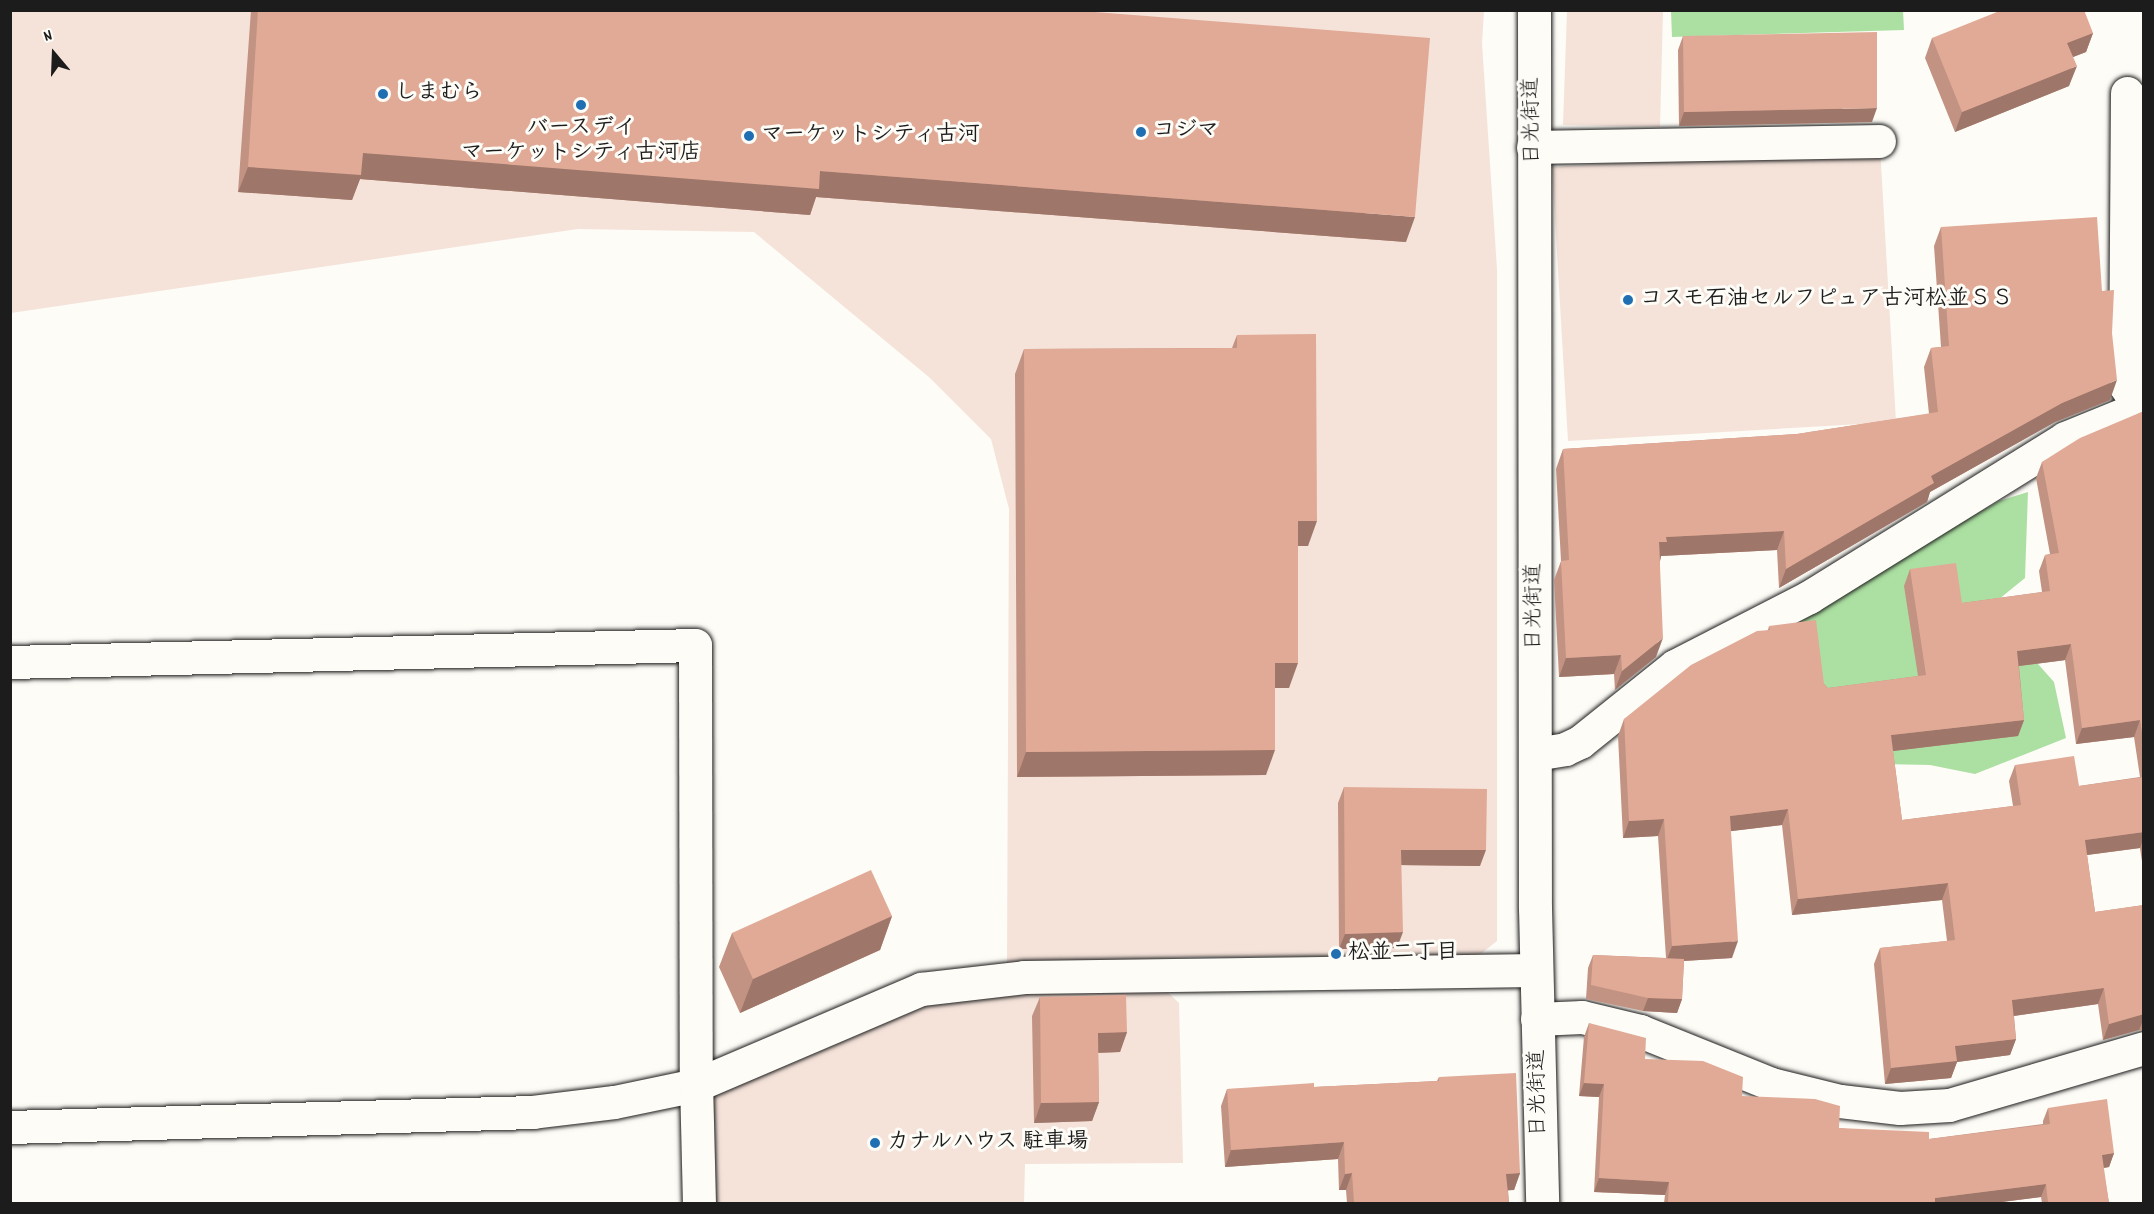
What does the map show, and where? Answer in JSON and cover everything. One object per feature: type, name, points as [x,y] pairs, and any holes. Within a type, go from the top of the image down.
[{"type":"street","name":"日光街道","points":[[1534,10],[1536,970],[1542,1203]]},
{"type":"street","points":[[1535,754],[1565,749],[1580,742],[1675,666],[1809,597],[2064,438],[2141,407],[2125,385],[2127,93]]},
{"type":"street","points":[[1533,147],[1879,141]]},
{"type":"street","points":[[10,662],[695,645],[696,1085],[699,1203]]},
{"type":"street","points":[[10,1126],[533,1112],[614,1102],[696,1085],[921,989],[1024,977],[1536,970]]},
{"type":"street","points":[[1537,1019],[1582,1017],[1640,1031],[1771,1084],[1840,1101],[1900,1108],[1949,1105],[2144,1048]]},
{"type":"shaded area","points":[[10,11],[1484,11],[1482,43],[1497,269],[1497,941],[1478,956],[1192,957],[1007,964],[1009,509],[991,439],[930,378],[754,232],[578,229],[11,313]]},
{"type":"shaded area","points":[[1567,11],[1663,11],[1660,127],[1563,125]]},
{"type":"shaded area","points":[[1880,147],[1896,422],[1568,441],[1552,167]]},
{"type":"shaded area","points":[[1160,985],[1179,1003],[1183,1163],[1025,1164],[1024,1203],[712,1203],[708,1108],[715,1094],[931,997]]},
{"type":"green space","points":[[1671,11],[1903,11],[1904,30],[1672,37]]},
{"type":"green space","points":[[2028,492],[2025,578],[1988,608],[2054,682],[2066,738],[1975,774],[1930,765],[1832,763],[1776,628],[1999,501]]},
{"type":"building","points":[[258,10],[1069,10],[1430,38],[1415,217],[820,171],[819,189],[363,153],[361,175],[248,167]]},
{"type":"building","points":[[2002,10],[2084,10],[2093,33],[2067,43],[2077,66],[1962,112],[1932,38]]},
{"type":"building","points":[[1877,32],[1877,108],[1684,112],[1683,36]]},
{"type":"building","points":[[2097,217],[2102,291],[2114,290],[2112,333],[2117,380],[2062,403],[1931,476],[1934,483],[1786,569],[1784,531],[1666,537],[1667,542],[1659,542],[1663,638],[1622,671],[1621,655],[1566,658],[1561,561],[1569,560],[1563,449],[1797,434],[1938,412],[1931,348],[1949,346],[1941,227]]},
{"type":"building","points":[[1316,334],[1317,521],[1298,521],[1298,663],[1275,663],[1275,750],[1026,752],[1024,349],[1237,348],[1237,335]]},
{"type":"building","points":[[2144,411],[2144,745],[2140,720],[2082,728],[2071,644],[2017,651],[2024,720],[1891,735],[1902,820],[2021,805],[2015,765],[2074,756],[2079,786],[2144,777],[2144,832],[2085,840],[2095,912],[2144,905],[2144,1014],[2109,1024],[2104,988],[2012,1000],[2016,1039],[1955,1046],[1957,1061],[1891,1068],[1880,948],[1955,940],[1948,883],[1798,899],[1788,809],[1730,816],[1738,941],[1672,946],[1664,819],[1629,821],[1624,719],[1691,665],[1757,631],[1770,630],[1769,626],[1816,620],[1824,684],[1828,688],[1926,675],[1910,569],[1956,563],[1962,603],[2050,591],[2045,555],[2059,553],[2042,462],[2080,438]]},
{"type":"building","points":[[1344,787],[1487,789],[1486,850],[1401,850],[1403,932],[1345,934]]},
{"type":"building","points":[[871,870],[892,916],[753,979],[732,933]]},
{"type":"building","points":[[1593,955],[1684,959],[1682,999],[1648,998],[1591,985]]},
{"type":"building","points":[[1126,995],[1127,1032],[1098,1033],[1099,1102],[1041,1103],[1040,997]]},
{"type":"building","points":[[1589,1023],[1646,1038],[1645,1059],[1703,1061],[1743,1077],[1742,1096],[1815,1099],[1840,1106],[1839,1128],[1929,1132],[1929,1139],[2050,1124],[2048,1108],[2107,1099],[2114,1153],[2102,1155],[2109,1203],[2048,1203],[2046,1184],[1935,1198],[1935,1203],[1668,1203],[1669,1182],[1599,1178],[1604,1084],[1584,1083]]},
{"type":"building","points":[[1516,1073],[1520,1173],[1506,1174],[1509,1203],[1354,1203],[1352,1173],[1345,1174],[1344,1142],[1231,1150],[1227,1089],[1314,1083],[1314,1087],[1439,1081],[1439,1077]]},
{"type":"place","name":"しまむら","points":[[383,94]]},
{"type":"place","name":"バースデイ マーケットシティ古河店","points":[[581,105]]},
{"type":"place","name":"コジマ","points":[[1141,132]]},
{"type":"place","name":"マーケットシティ古河","points":[[749,136]]},
{"type":"place","name":"コスモ石油セルフピュア古河松並ＳＳ","points":[[1628,300]]},
{"type":"place","name":"松並二丁目","points":[[1336,954]]},
{"type":"place","name":"カナルハウス 駐車場","points":[[875,1143]]}]
